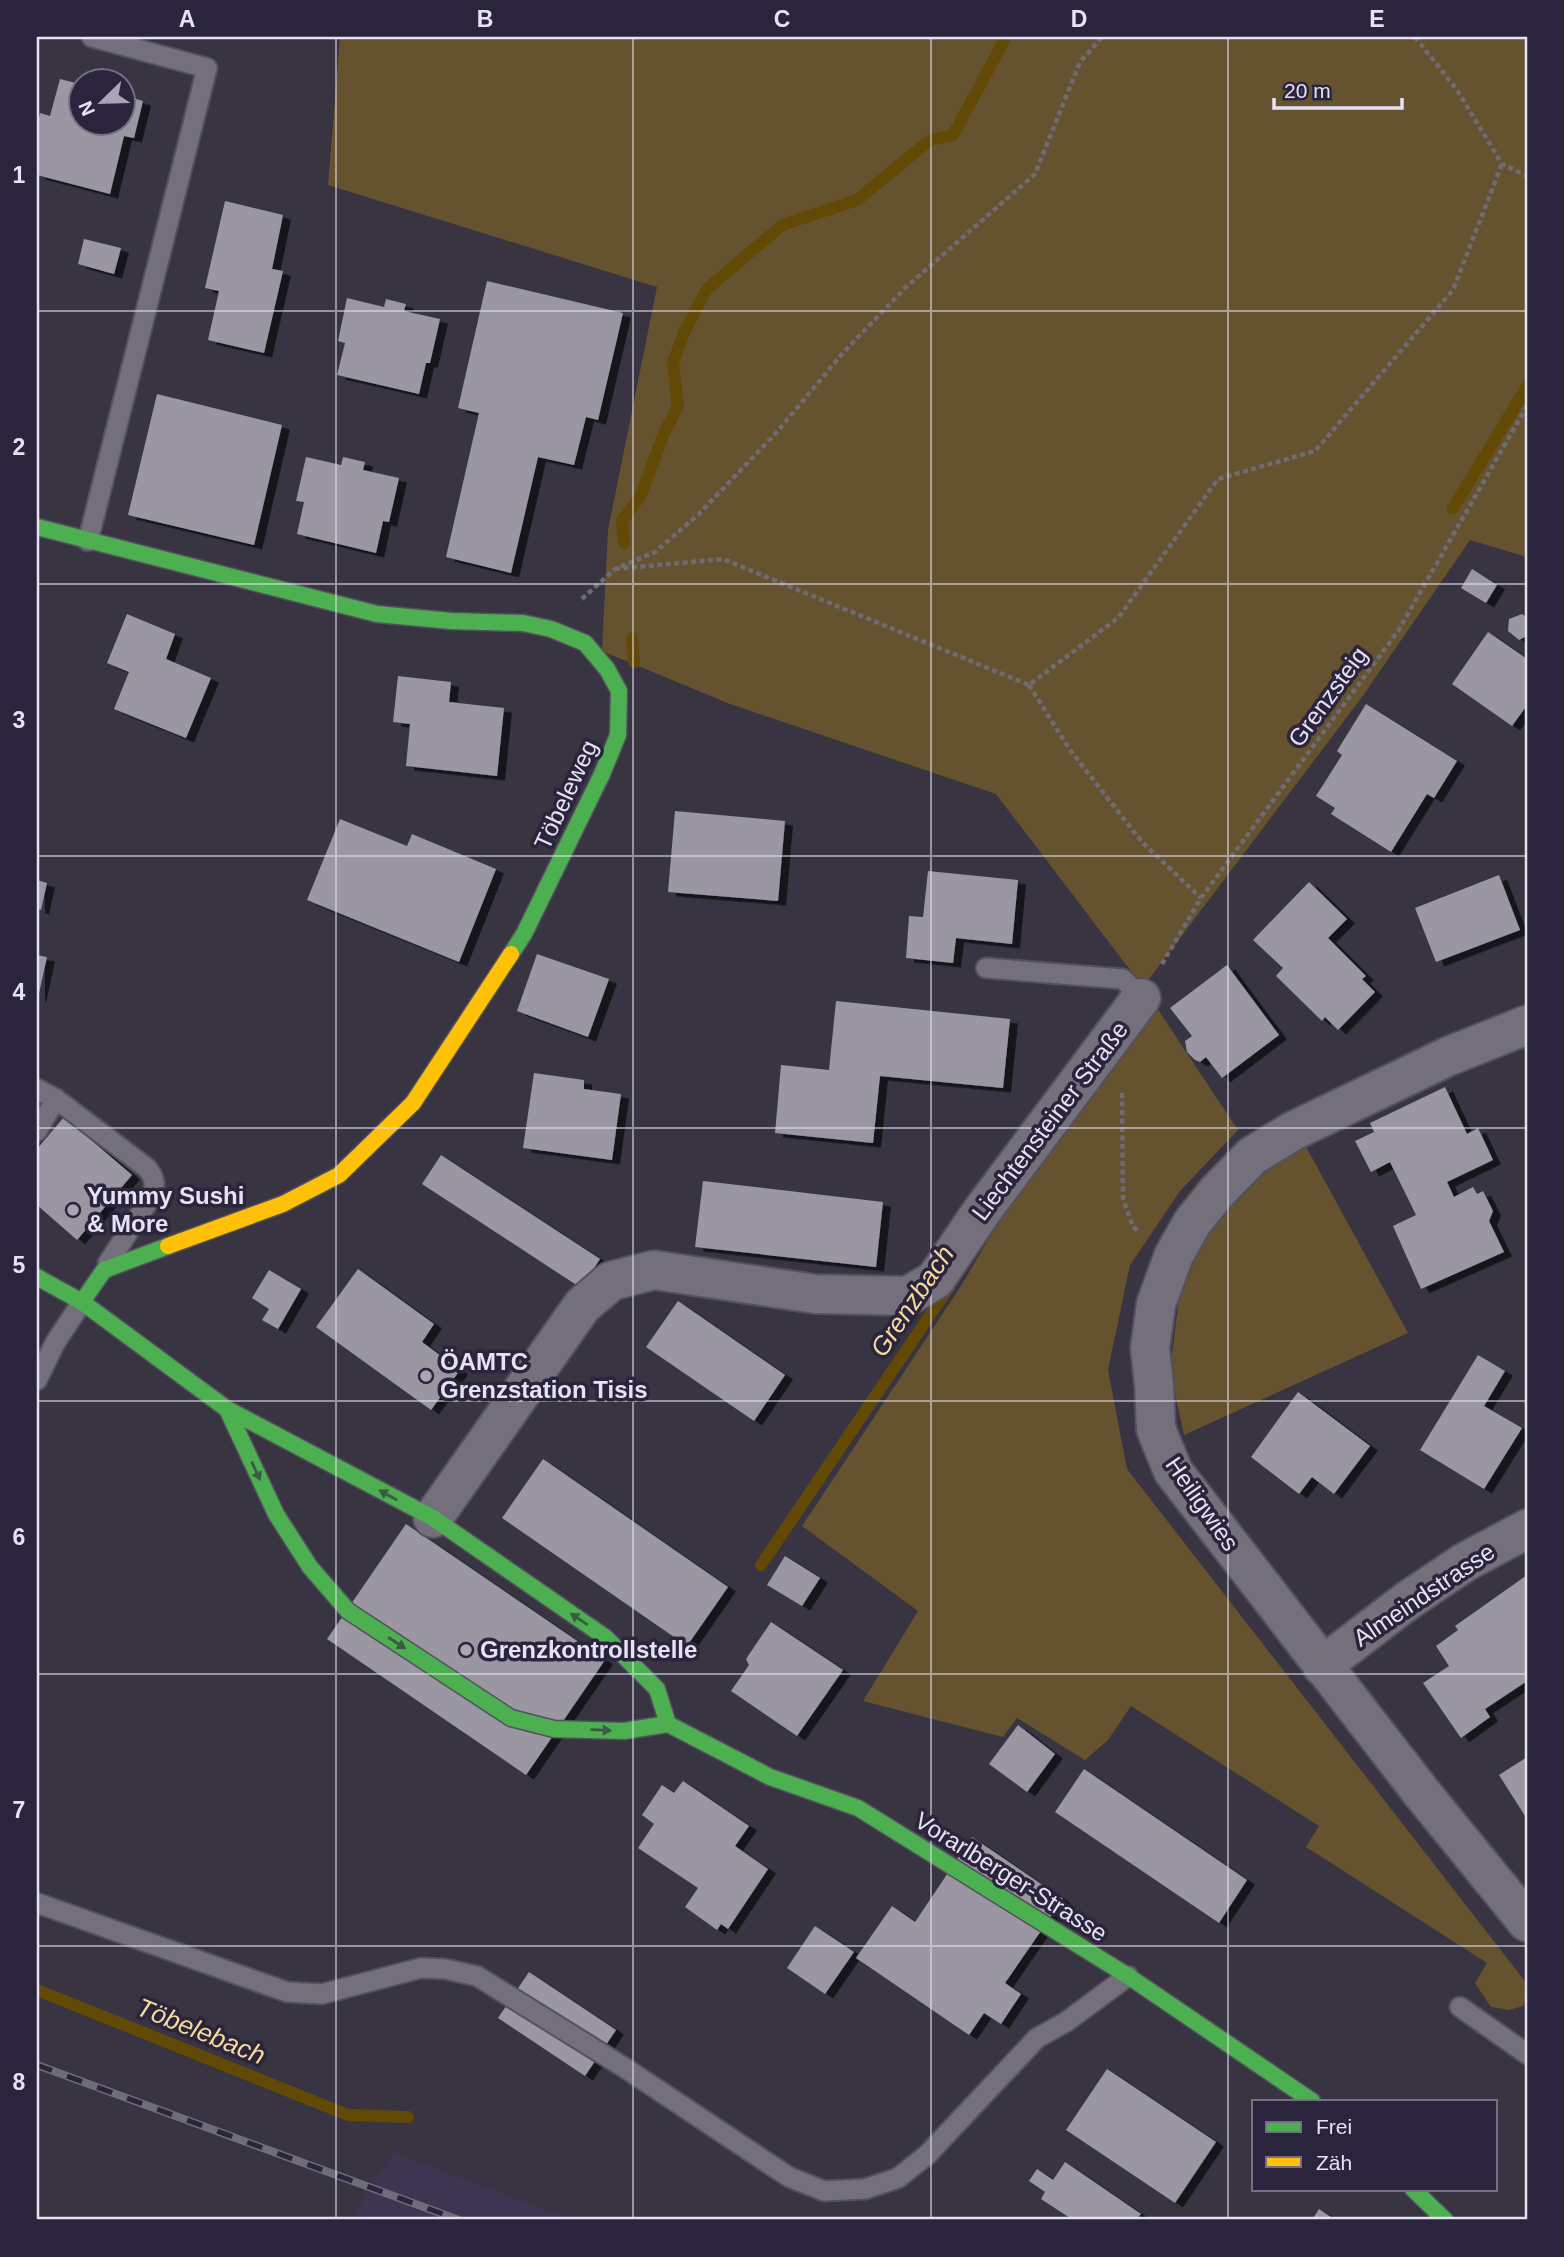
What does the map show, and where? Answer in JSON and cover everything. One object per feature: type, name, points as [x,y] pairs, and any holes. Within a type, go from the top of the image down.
[{"type":"main road","name":"Töbeleweg","points":[[37,527],[377,614],[451,621],[523,623],[551,629],[585,643],[607,669],[619,691],[618,735],[602,774],[524,934],[413,1103],[339,1175],[283,1204],[103,1270]]},
{"type":"main road","points":[[82,1302],[103,1270]]},
{"type":"main road","points":[[37,1277],[82,1302],[227,1409],[433,1518],[606,1637],[657,1689],[668,1724],[624,1731],[554,1729],[511,1718],[348,1611],[310,1567],[276,1514],[227,1409]]},
{"type":"main road","name":"Vorarlberger-Strasse","points":[[668,1724],[770,1777],[858,1808],[1128,1976],[1311,2100]]},
{"type":"main road","points":[[1414,2190],[1445,2220]]},
{"type":"street","name":"Liechtensteiner Straße","points":[[433,1518],[582,1306],[611,1281],[654,1270],[815,1294],[908,1296],[935,1280],[982,1212],[1141,998]]},
{"type":"street","name":"Heiligwies","points":[[1527,1025],[1449,1056],[1361,1097],[1293,1131],[1252,1156],[1192,1223],[1174,1255],[1156,1304],[1150,1348],[1156,1429],[1173,1471],[1322,1666],[1527,1922]]},
{"type":"street","name":"Almeindstrasse","points":[[1322,1666],[1407,1601],[1465,1562],[1527,1529]]},
{"type":"lane","points":[[88,541],[207,68],[92,37]]},
{"type":"lane","points":[[986,968],[1123,979],[1141,998]]},
{"type":"lane","points":[[37,1089],[56,1099],[147,1168],[155,1179],[150,1199],[103,1270]]},
{"type":"lane","points":[[37,1131],[56,1099]]},
{"type":"lane","points":[[37,1380],[55,1343],[82,1302]]},
{"type":"lane","points":[[37,1903],[286,1992],[322,1994],[421,1968],[445,1969],[477,1976],[625,2068],[789,2177],[824,2191],[865,2189],[898,2178],[927,2155],[1037,2038],[1066,2022],[1128,1976]]},
{"type":"lane","points":[[1460,2007],[1527,2054]]},
{"type":"path","points":[[551,629],[615,569],[655,552],[698,515],[776,433],[842,354],[905,288],[1035,174],[1080,62],[1102,37]]},
{"type":"path","points":[[1415,37],[1457,90],[1502,164],[1527,176]]},
{"type":"path","points":[[1030,685],[1118,618],[1218,478],[1315,451],[1453,289],[1502,164]]},
{"type":"path","name":"Grenzsteig","points":[[1141,998],[1201,898],[1398,631],[1527,406]]},
{"type":"path","points":[[615,569],[723,559],[1030,685],[1070,750],[1142,842],[1201,898]]},
{"type":"path","points":[[1104,1048],[1119,1066],[1122,1092],[1123,1198],[1132,1227],[1143,1235]]},
{"type":"shaded area","points":[[340,37],[1527,37],[1527,557],[1470,540],[1362,697],[1143,987],[996,794],[730,704],[602,651],[608,530],[657,287],[328,185]]},
{"type":"shaded area","points":[[1143,987],[1238,1130],[1180,1191],[1130,1265],[1108,1370],[1127,1469],[1524,1980],[1527,1997],[1523,2006],[1509,2010],[1491,2007],[1475,1983],[1487,1963],[1306,1847],[1319,1826],[1131,1706],[1108,1740],[1085,1760],[1017,1718],[1003,1737],[863,1701],[918,1611],[802,1526],[961,1286],[1035,1160]]},
{"type":"shaded area","points":[[1305,1145],[1408,1333],[1184,1435],[1170,1371],[1179,1298],[1205,1234],[1252,1177]]},
{"type":"shaded area","points":[[394,2153],[573,2220],[375,2220],[355,2213]]},
{"type":"building","points":[[60,79],[66,80],[66,136],[124,136],[110,194],[37,175],[37,127],[40,113],[50,116]]},
{"type":"building","points":[[136,99],[143,101],[136,130]]},
{"type":"building","points":[[225,201],[283,215],[272,269],[283,271],[264,353],[208,340],[219,291],[205,288]]},
{"type":"building","points":[[84,239],[121,248],[114,274],[78,264]]},
{"type":"building","points":[[487,281],[623,313],[598,420],[586,417],[574,465],[538,457],[511,573],[446,557],[479,413],[458,408]]},
{"type":"building","points":[[347,298],[384,307],[386,299],[406,304],[404,311],[440,319],[430,363],[426,363],[419,394],[337,375],[345,343],[338,341]]},
{"type":"building","points":[[157,394],[282,425],[254,545],[128,515]]},
{"type":"building","points":[[306,457],[341,465],[343,457],[365,462],[363,470],[399,478],[389,522],[383,521],[376,553],[297,534],[304,502],[296,501]]},
{"type":"building","points":[[1472,569],[1497,585],[1486,603],[1461,588]]},
{"type":"building","points":[[127,614],[175,634],[166,659],[211,678],[186,738],[114,709],[129,672],[107,663]]},
{"type":"building","points":[[1522,614],[1527,617],[1527,636],[1519,640],[1508,631],[1509,619]]},
{"type":"building","points":[[1488,632],[1527,659],[1527,705],[1512,726],[1452,684]]},
{"type":"building","points":[[398,676],[451,682],[449,702],[504,708],[497,776],[406,766],[410,724],[393,722]]},
{"type":"building","points":[[1366,704],[1457,761],[1434,798],[1427,794],[1391,852],[1331,814],[1335,808],[1316,796],[1342,755],[1337,751]]},
{"type":"building","points":[[675,811],[785,821],[778,901],[668,892]]},
{"type":"building","points":[[340,819],[407,846],[412,834],[496,869],[459,962],[307,900]]},
{"type":"building","points":[[928,871],[1018,880],[1012,944],[956,938],[953,963],[906,958],[909,916],[923,917]]},
{"type":"building","points":[[1499,875],[1520,930],[1436,962],[1415,908]]},
{"type":"building","points":[[37,880],[47,883],[41,910],[37,909]]},
{"type":"building","points":[[1309,882],[1347,919],[1328,938],[1366,976],[1362,979],[1375,992],[1338,1030],[1325,1017],[1322,1021],[1276,976],[1283,968],[1253,940]]},
{"type":"building","points":[[537,954],[609,979],[588,1037],[517,1011]]},
{"type":"building","points":[[37,955],[47,957],[38,998],[37,997]]},
{"type":"building","points":[[1227,965],[1279,1035],[1222,1078],[1206,1057],[1200,1062],[1187,1052],[1185,1041],[1192,1036],[1170,1008]]},
{"type":"building","points":[[836,1001],[1010,1019],[1003,1088],[880,1076],[873,1143],[775,1133],[781,1065],[829,1070]]},
{"type":"building","points":[[534,1073],[584,1080],[584,1089],[621,1094],[612,1160],[523,1148]]},
{"type":"building","points":[[1445,1087],[1467,1134],[1478,1128],[1493,1160],[1447,1182],[1454,1197],[1473,1187],[1477,1194],[1483,1191],[1493,1211],[1489,1221],[1504,1252],[1421,1289],[1393,1226],[1416,1215],[1390,1162],[1371,1172],[1355,1141],[1374,1132],[1370,1123]]},
{"type":"building","points":[[64,1117],[132,1175],[77,1240],[37,1205],[37,1149]]},
{"type":"building","points":[[441,1155],[600,1259],[581,1288],[422,1184]]},
{"type":"building","points":[[703,1181],[883,1202],[876,1267],[695,1247]]},
{"type":"building","points":[[358,1269],[434,1324],[422,1342],[460,1370],[431,1410],[316,1327]]},
{"type":"building","points":[[269,1270],[301,1289],[278,1329],[262,1320],[269,1309],[252,1298]]},
{"type":"building","points":[[678,1301],[785,1375],[754,1421],[646,1347]]},
{"type":"building","points":[[1478,1355],[1505,1371],[1484,1406],[1522,1428],[1484,1489],[1420,1450]]},
{"type":"building","points":[[1298,1392],[1370,1446],[1334,1494],[1312,1477],[1299,1494],[1251,1457]]},
{"type":"building","points":[[543,1459],[728,1587],[687,1646],[502,1518]]},
{"type":"building","name":"Grenzkontrollstelle","points":[[406,1524],[605,1660],[526,1775],[327,1639]]},
{"type":"building","points":[[785,1556],[820,1578],[802,1606],[767,1585]]},
{"type":"building","points":[[1527,1575],[1527,1681],[1485,1709],[1490,1717],[1461,1738],[1423,1683],[1449,1666],[1436,1646],[1458,1630],[1455,1626]]},
{"type":"building","points":[[771,1622],[843,1670],[797,1736],[731,1691],[749,1665],[746,1659]]},
{"type":"building","points":[[1018,1725],[1055,1754],[1027,1792],[989,1764]]},
{"type":"building","points":[[1527,1757],[1527,1819],[1499,1775]]},
{"type":"building","points":[[1084,1769],[1247,1880],[1219,1923],[1055,1812]]},
{"type":"building","points":[[683,1781],[749,1826],[735,1846],[768,1869],[728,1929],[721,1924],[717,1930],[685,1907],[698,1888],[638,1848],[654,1824],[642,1815],[662,1785],[674,1793]]},
{"type":"building","points":[[972,1837],[1063,1899],[1005,1983],[1021,1994],[1001,2024],[984,2013],[969,2035],[856,1958],[892,1906],[915,1922]]},
{"type":"building","points":[[815,1926],[854,1952],[825,1994],[787,1968]]},
{"type":"building","points":[[529,1972],[616,2030],[585,2076],[498,2018]]},
{"type":"building","points":[[1107,2069],[1216,2142],[1175,2203],[1066,2130]]},
{"type":"building","points":[[1065,2162],[1141,2214],[1136,2220],[1073,2220],[1041,2199],[1045,2192],[1029,2181],[1037,2169],[1053,2180]]},
{"type":"building","points":[[1319,2209],[1335,2220],[1312,2220]]},
{"type":"waterway","name":"Töbelebach","points":[[624,543],[622,521],[641,495],[664,433],[678,406],[673,363],[685,330],[707,289],[782,225],[857,200],[930,140],[953,135],[1006,37]]},
{"type":"waterway","name":"Grenzbach","points":[[1453,508],[1527,387]]},
{"type":"waterway","name":"Töbelebach","points":[[632,638],[634,662]]},
{"type":"waterway","name":"Grenzbach","points":[[761,1565],[949,1287]]},
{"type":"waterway","name":"Töbelebach","points":[[37,1990],[348,2115],[408,2117]]},
{"type":"railway","points":[[37,2065],[459,2220]]},
{"type":"traffic: fast","points":[[37,527],[377,614],[451,621],[523,623],[551,629],[585,643],[607,669],[619,691],[618,735],[602,774],[524,934],[511,954]]},
{"type":"traffic: fast","points":[[82,1302],[104,1270],[168,1246]]},
{"type":"traffic: fast","points":[[37,1277],[82,1302],[227,1409],[433,1518],[605,1637],[657,1689],[668,1724]]},
{"type":"traffic: fast","points":[[227,1409],[276,1514],[310,1567],[348,1611],[511,1718],[554,1729],[624,1731],[668,1724]]},
{"type":"traffic: fast","points":[[668,1724],[770,1777],[858,1808],[1128,1976],[1311,2100]]},
{"type":"traffic: fast","points":[[1414,2190],[1445,2220]]},
{"type":"traffic: slow","points":[[168,1246],[283,1204],[339,1175],[413,1103],[511,954]]},
{"type":"place","name":"Yummy Sushi & More","points":[[73,1210]]},
{"type":"place","name":"ÖAMTC Grenzstation Tisis","points":[[426,1376]]},
{"type":"place","name":"Grenzkontrollstelle","points":[[466,1650]]}]
